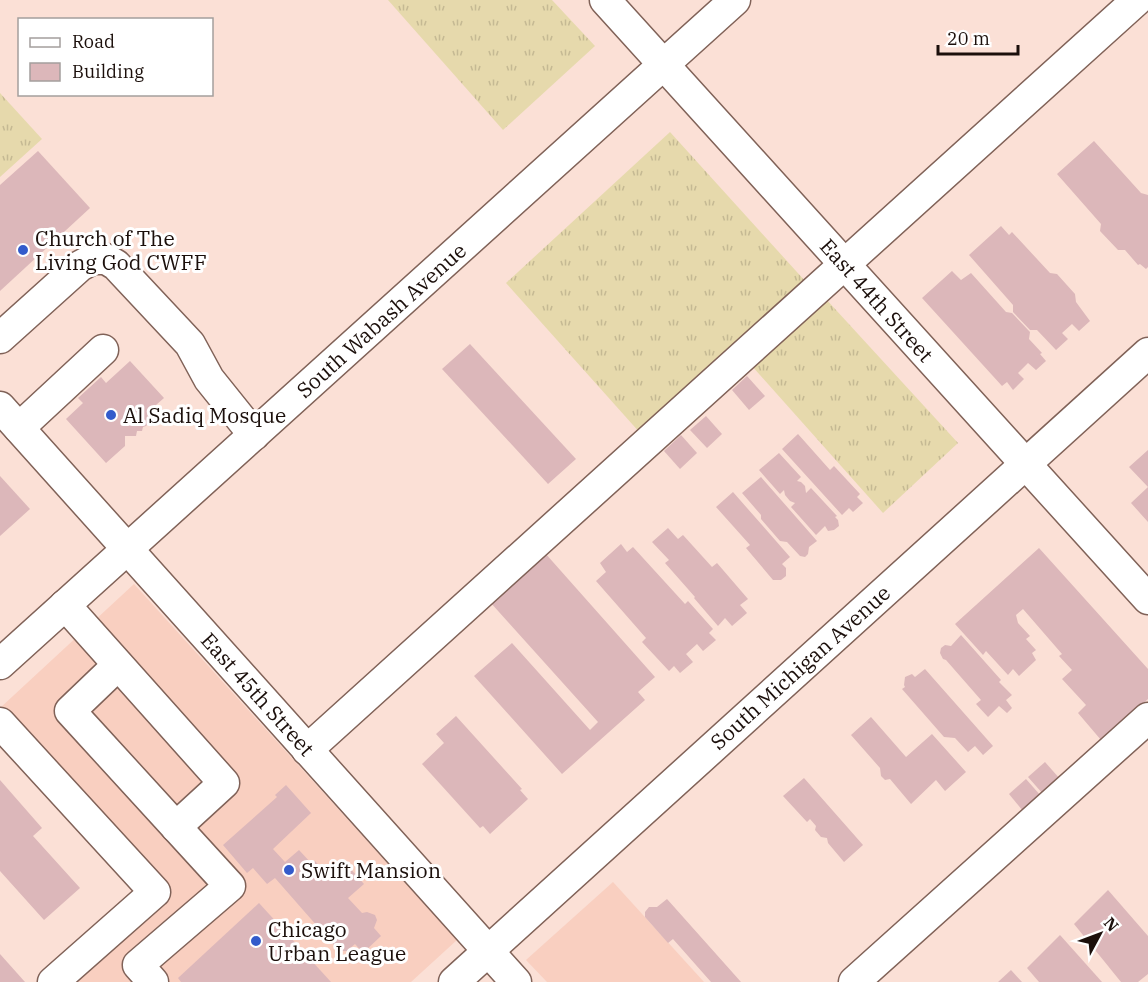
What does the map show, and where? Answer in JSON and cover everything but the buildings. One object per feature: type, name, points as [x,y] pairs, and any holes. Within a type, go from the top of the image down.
[{"type":"street","name":"East 44th Street","points":[[605,0],[1148,599]]},
{"type":"street","name":"South Wabash Avenue","points":[[0,664],[735,0]]},
{"type":"street","points":[[308,750],[1137,0]]},
{"type":"street","points":[[0,338],[80,266],[93,258],[106,259],[116,265],[132,281],[190,344],[209,379],[254,435]]},
{"type":"street","points":[[9,417],[103,350]]},
{"type":"street","name":"South Michigan Avenue","points":[[454,982],[1148,353]]},
{"type":"street","name":"East 45th Street","points":[[9,417],[516,982]]},
{"type":"street","points":[[65,605],[224,783],[176,827]]},
{"type":"street","points":[[118,665],[69,711],[230,886],[138,965],[153,982]]},
{"type":"street","points":[[854,982],[1148,718]]},
{"type":"street","points":[[0,723],[155,892],[53,982]]},
{"type":"shaded area","points":[[134,584],[457,940],[411,982],[78,982],[67,970],[155,891],[0,722],[0,708]]},
{"type":"shaded area","points":[[613,882],[704,982],[547,982],[526,960]]},
{"type":"green space","points":[[388,0],[552,0],[595,46],[503,130]]},
{"type":"green space","points":[[0,93],[42,139],[0,177]]},
{"type":"green space","points":[[670,132],[806,282],[641,434],[506,283]]},
{"type":"green space","points":[[825,298],[958,443],[883,513],[751,365]]},
{"type":"place","name":"Church of The Living God CWFF","points":[[23,250]]},
{"type":"place","name":"Al Sadiq Mosque","points":[[111,415]]},
{"type":"place","name":"Swift Mansion","points":[[289,870]]},
{"type":"place","name":"Chicago Urban League","points":[[256,941]]}]
